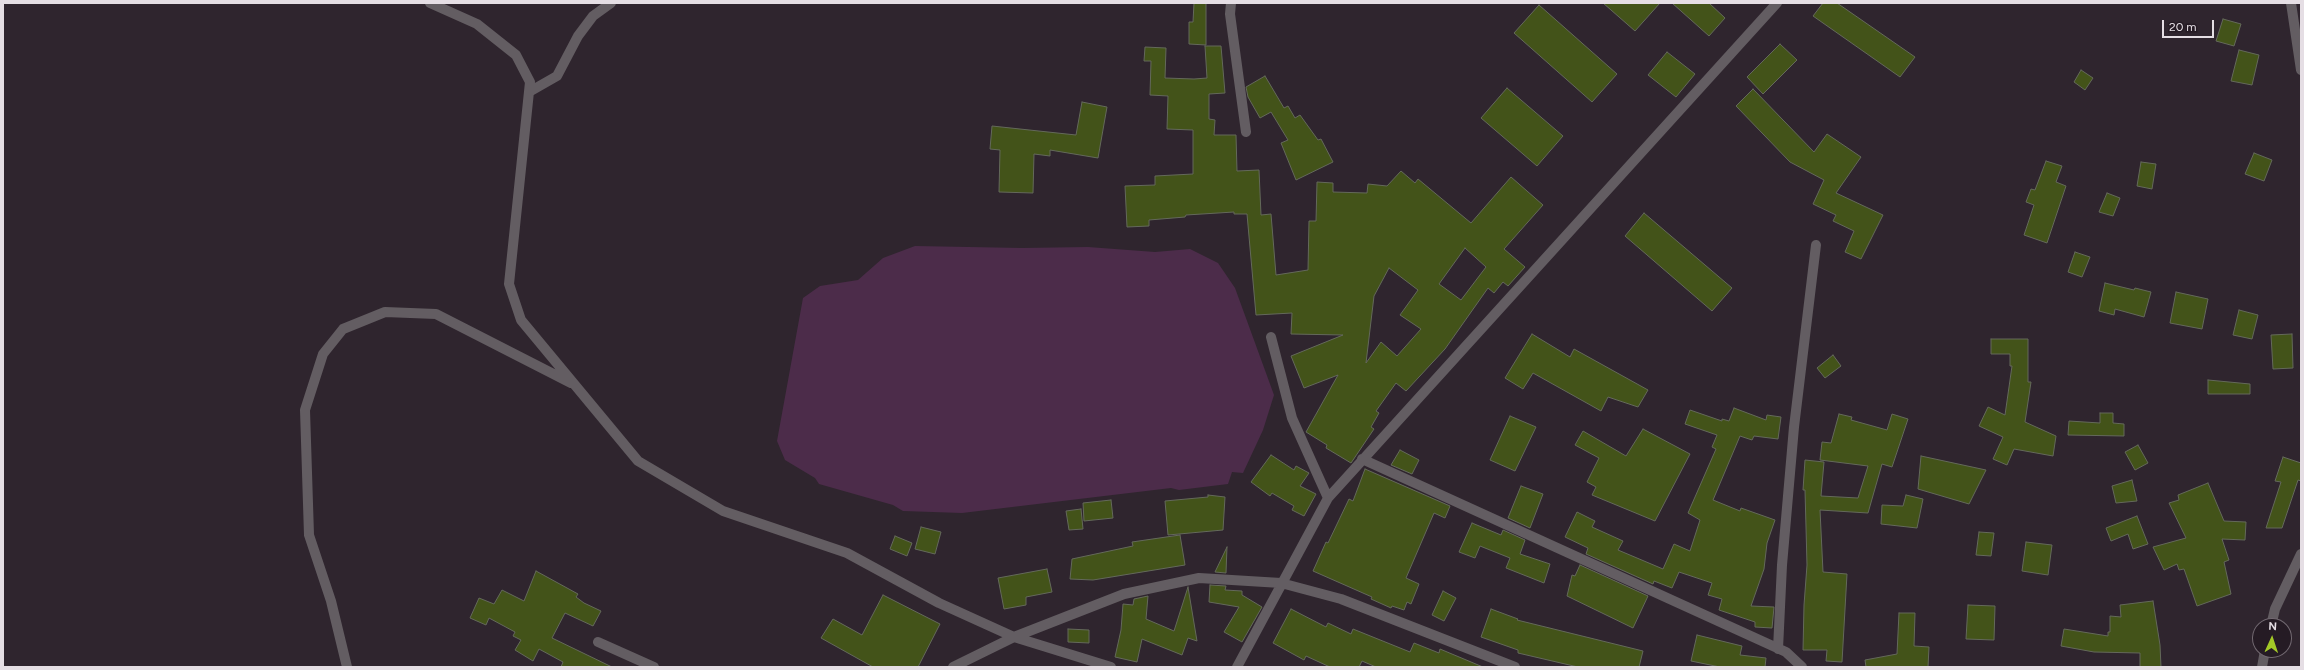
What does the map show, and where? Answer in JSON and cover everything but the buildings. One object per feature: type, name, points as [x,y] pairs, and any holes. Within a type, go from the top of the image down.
[{"type":"street","points":[[430,3],[477,24],[516,55],[530,82],[509,284],[521,320],[638,461],[724,511],[847,553],[939,603],[1014,637],[1111,667]]},
{"type":"street","points":[[529,92],[557,76],[578,36],[593,16],[611,3]]},
{"type":"street","points":[[1231,3],[1230,14],[1246,132]]},
{"type":"street","points":[[1237,667],[1328,498],[1777,3]]},
{"type":"street","points":[[2291,3],[2301,70]]},
{"type":"street","points":[[1778,649],[1782,565],[1794,427],[1816,245]]},
{"type":"street","points":[[347,667],[331,601],[309,535],[305,410],[323,354],[343,329],[385,312],[436,314],[577,386]]},
{"type":"street","points":[[1271,337],[1292,418],[1328,498]]},
{"type":"street","points":[[1362,459],[1786,652],[1802,667]]},
{"type":"street","points":[[2273,618],[2275,609],[2301,554]]},
{"type":"street","points":[[953,667],[1014,637],[1124,594],[1198,578],[1281,583],[1341,599],[1510,666]]},
{"type":"street","points":[[598,642],[654,667]]},
{"type":"shaded area","points":[[915,246],[1022,248],[1088,247],[1155,252],[1190,249],[1218,263],[1235,288],[1274,395],[1263,430],[1243,473],[1232,472],[1228,484],[1179,490],[1171,488],[962,513],[903,511],[893,505],[819,484],[815,478],[785,460],[777,441],[803,298],[820,286],[858,280],[883,258]]}]
